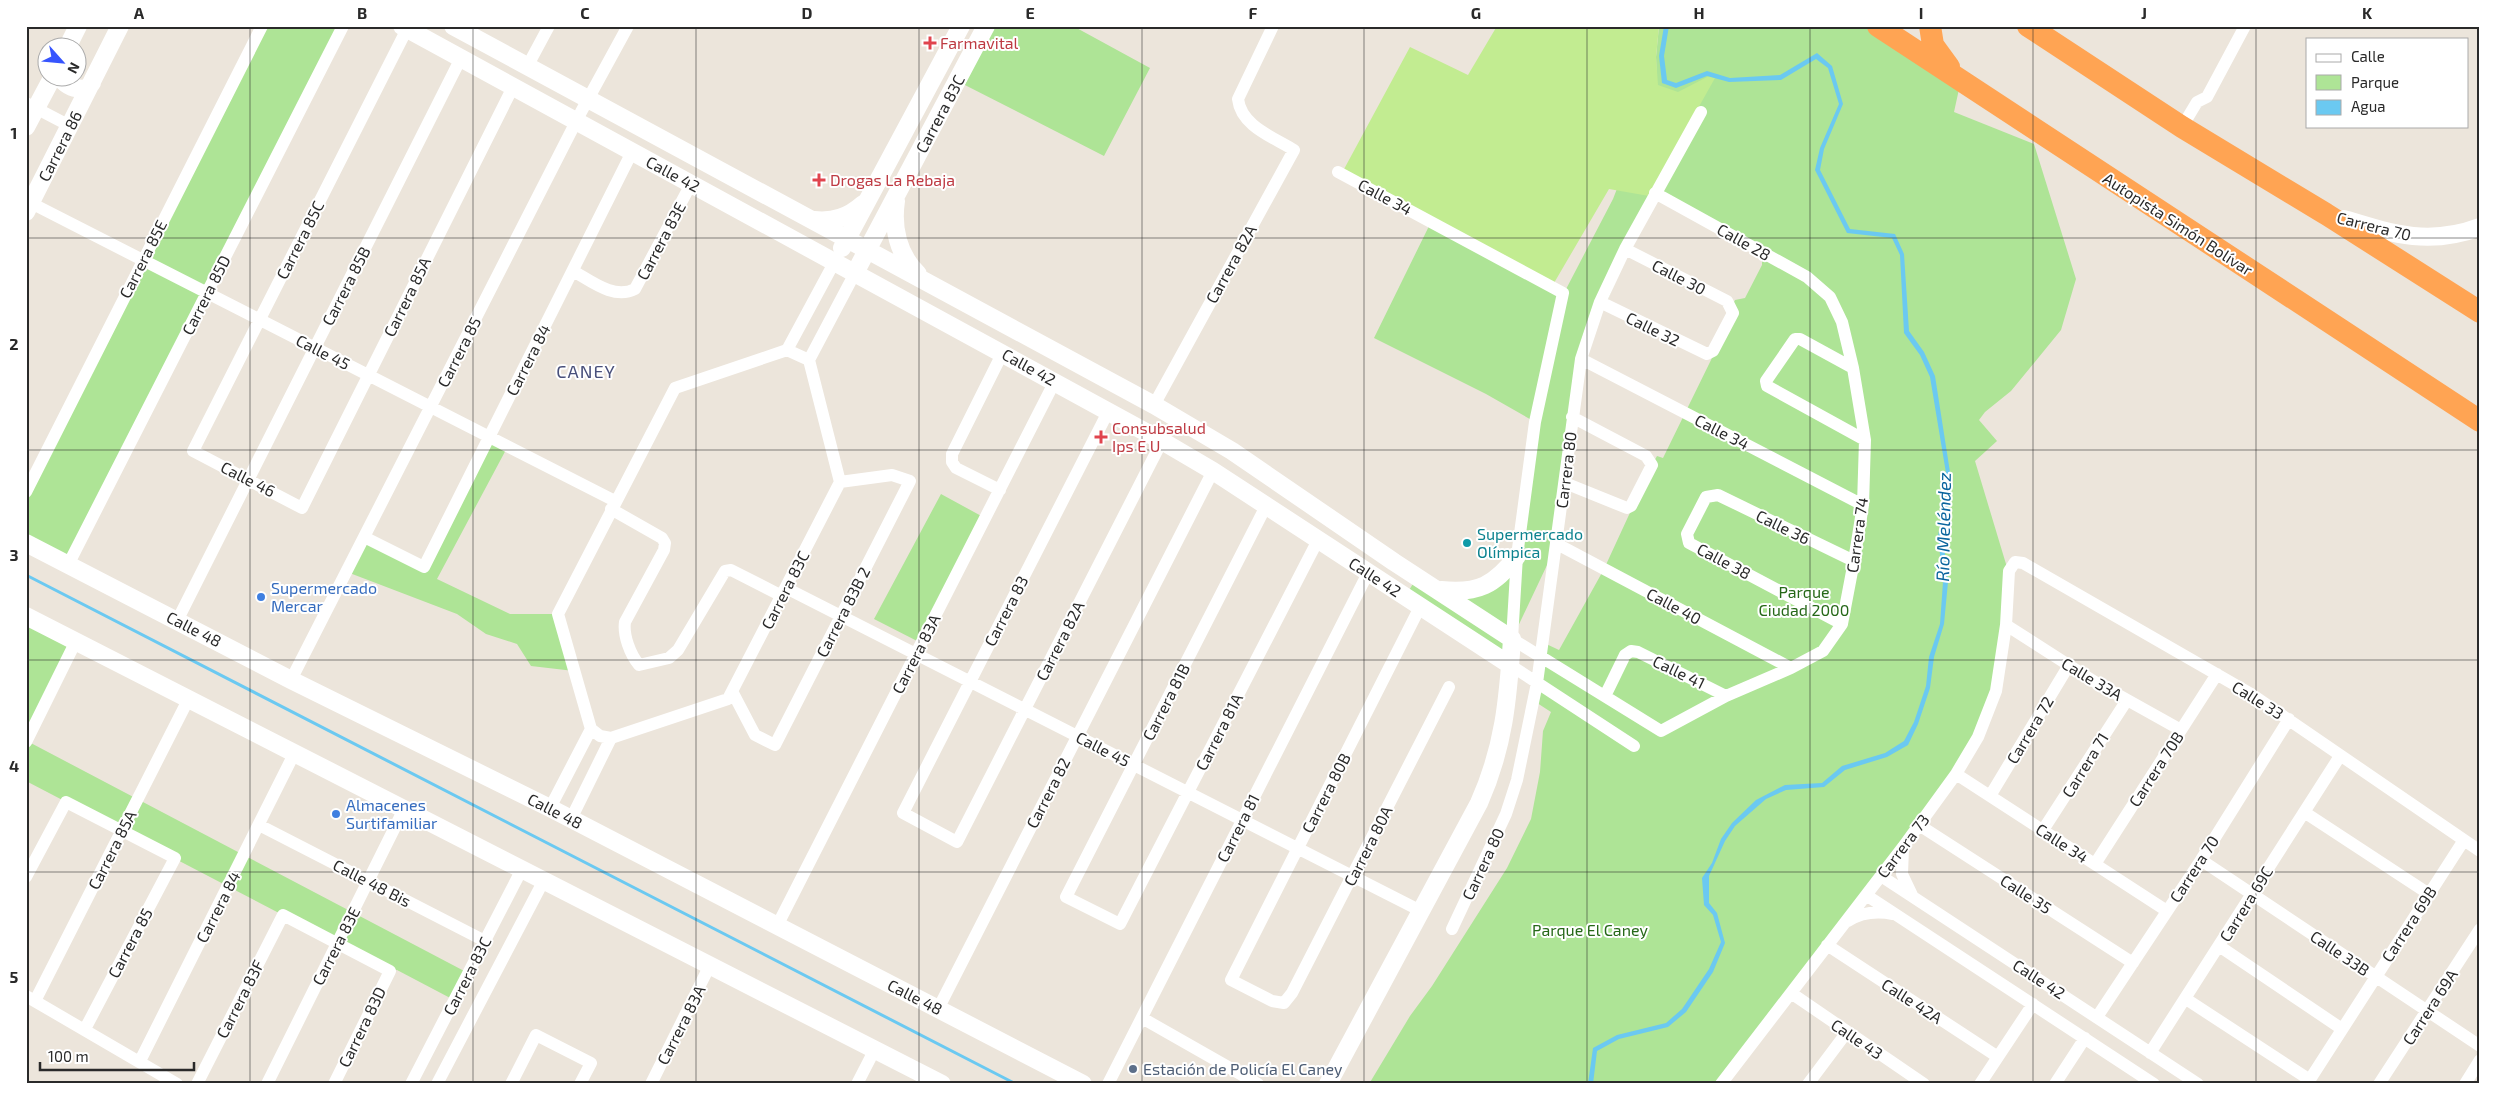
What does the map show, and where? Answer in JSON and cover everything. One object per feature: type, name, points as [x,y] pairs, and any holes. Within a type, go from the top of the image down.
[{"type":"highway","name":"Autopista Simón Bolívar","points":[[1878,26],[2480,421]]},
{"type":"highway","points":[[1930,26],[1933,45],[1961,80]]},
{"type":"highway","points":[[2028,26],[2182,127],[2326,214],[2480,312]]},
{"type":"street","points":[[72,38],[78,26]]},
{"type":"street","name":"Carrera 86","points":[[29,208],[120,26]]},
{"type":"street","name":"Carrera 85E","points":[[26,492],[262,26]]},
{"type":"street","name":"Carrera 85D","points":[[68,565],[343,26]]},
{"type":"street","name":"Calle 42","points":[[453,26],[478,32],[527,67],[1154,405],[1232,451],[1512,639],[1661,731]]},
{"type":"street","points":[[527,67],[550,26]]},
{"type":"street","name":"Carrera 85","points":[[292,680],[576,122],[628,26]]},
{"type":"street","name":"Carrera 83C","points":[[788,350],[961,26]]},
{"type":"street","name":"Carrera 83C","points":[[809,360],[986,26]]},
{"type":"street","name":"Carrera 82A","points":[[1154,405],[1294,150],[1246,120],[1239,110],[1238,99],[1273,26]]},
{"type":"street","points":[[2182,127],[2197,102],[2207,97],[2245,26]]},
{"type":"street","name":"Calle 42","points":[[405,28],[1109,410],[1213,471],[1634,746]]},
{"type":"street","name":"Carrera 85C","points":[[193,451],[405,28]]},
{"type":"street","name":"Carrera 85B","points":[[177,620],[461,58]]},
{"type":"street","points":[[88,87],[92,83]]},
{"type":"street","name":"Carrera 85A","points":[[302,508],[512,87]]},
{"type":"street","points":[[26,127],[31,105],[44,88]]},
{"type":"street","points":[[74,88],[87,88]]},
{"type":"street","points":[[31,105],[70,126]]},
{"type":"street","name":"Carrera 80","points":[[1452,929],[1509,806],[1518,780],[1537,683],[1581,359],[1600,302],[1625,249],[1701,112]]},
{"type":"street","name":"Carrera 84","points":[[364,537],[424,567],[632,152]]},
{"type":"street","name":"Calle 34","points":[[1338,172],[1563,293]]},
{"type":"street","name":"Carrera 83E","points":[[573,271],[612,292],[628,293],[640,283],[691,184]]},
{"type":"street","points":[[902,185],[896,202],[894,221],[897,240],[904,257],[916,272],[930,283]]},
{"type":"street","name":"Calle 28","points":[[1655,193],[1807,278],[1830,297]]},
{"type":"street","points":[[813,220],[834,220],[845,216],[863,204],[870,196]]},
{"type":"street","name":"Calle 45","points":[[29,208],[142,260],[490,437],[613,505],[662,538],[665,543],[664,550],[625,622],[624,630],[635,659],[639,664],[669,658],[678,650],[725,571],[731,570],[842,616],[1421,911]]},
{"type":"street","name":"Carrera 70","points":[[2326,214],[2386,233],[2410,237],[2441,237],[2480,227]]},
{"type":"street","name":"Calle 30","points":[[1625,249],[1728,301],[1732,306],[1733,313],[1717,344],[1713,351],[1707,354]]},
{"type":"street","name":"Carrera 80","points":[[1328,1084],[1491,776],[1502,740],[1508,702],[1517,556],[1535,422],[1563,293]]},
{"type":"street","name":"Carrera 74","points":[[1661,731],[1726,696],[1791,668],[1824,651],[1842,624],[1863,505],[1865,440],[1853,368],[1842,322],[1830,297]]},
{"type":"street","name":"Calle 32","points":[[1600,302],[1707,354]]},
{"type":"street","points":[[1853,368],[1800,339],[1795,339],[1766,381],[1767,386],[1865,440]]},
{"type":"street","points":[[733,693],[723,702],[611,738],[600,736],[591,729],[558,614],[613,505],[674,388],[788,350],[809,360],[840,482]]},
{"type":"street","points":[[1000,490],[962,472],[952,462],[954,447],[1003,352]]},
{"type":"street","name":"Calle 34","points":[[1581,359],[1863,505]]},
{"type":"street","name":"Carrera 83A","points":[[777,926],[1055,381]]},
{"type":"street","name":"Carrera 83","points":[[957,842],[903,813],[1109,410]]},
{"type":"street","points":[[1565,483],[1626,508],[1631,506],[1652,464],[1650,459],[1572,417]]},
{"type":"street","name":"Carrera 82A","points":[[957,842],[1162,441]]},
{"type":"street","name":"Calle 46","points":[[193,451],[302,508]]},
{"type":"street","name":"Carrera 82","points":[[938,1009],[1213,471]]},
{"type":"street","name":"Carrera 83B 2","points":[[733,693],[755,735],[775,745],[910,481],[892,475],[840,482]]},
{"type":"street","name":"Carrera 83C","points":[[733,693],[840,482]]},
{"type":"street","name":"Calle 36","points":[[1687,540],[1687,534],[1706,497],[1712,494],[1718,495],[1854,561]]},
{"type":"street","name":"Carrera 81B","points":[[1120,924],[1066,897],[1266,506]]},
{"type":"street","name":"Carrera 81A","points":[[1120,924],[1318,540]]},
{"type":"street","name":"Calle 38","points":[[1687,540],[1689,543],[1842,624]]},
{"type":"street","name":"Calle 48","points":[[26,543],[292,680],[550,808],[1083,1084]]},
{"type":"street","name":"Calle 40","points":[[1557,544],[1791,668]]},
{"type":"street","points":[[1438,590],[1461,592],[1484,587],[1503,574],[1517,556]]},
{"type":"street","name":"Carrera 73","points":[[1721,1084],[1903,847],[1956,774],[1978,737],[1992,705],[1999,679],[2011,565],[2015,562],[2026,565]]},
{"type":"street","name":"Calle 33","points":[[2026,565],[2217,674],[2288,719],[2480,852]]},
{"type":"street","name":"Carrera 81","points":[[1108,1084],[1368,573]]},
{"type":"street","name":"Carrera 80B","points":[[1284,1003],[1272,1002],[1231,980],[1420,606]]},
{"type":"street","points":[[26,616],[875,1049],[922,1079],[942,1084]]},
{"type":"street","name":"Calle 33A","points":[[2006,625],[2127,700],[2181,730]]},
{"type":"street","points":[[26,742],[76,641]]},
{"type":"street","name":"Calle 41","points":[[1605,696],[1625,655],[1630,651],[1638,652],[1726,696]]},
{"type":"street","name":"Carrera 72","points":[[1990,796],[2069,665]]},
{"type":"street","name":"Carrera 70B","points":[[2094,864],[2217,674]]},
{"type":"street","name":"Carrera 80A","points":[[1284,1003],[1292,993],[1450,687]]},
{"type":"street","name":"Carrera 85A","points":[[31,998],[122,830],[189,698]]},
{"type":"street","name":"Carrera 71","points":[[2043,830],[2127,700]]},
{"type":"street","name":"Carrera 70","points":[[2097,1017],[2201,860],[2288,719]]},
{"type":"street","points":[[550,808],[591,729]]},
{"type":"street","points":[[571,819],[611,738]]},
{"type":"street","name":"Carrera 84","points":[[140,1061],[295,752]]},
{"type":"street","name":"Carrera 69C","points":[[2150,1053],[2340,756]]},
{"type":"street","name":"Calle 34","points":[[1956,774],[2167,912]]},
{"type":"street","points":[[26,877],[66,802],[122,830]]},
{"type":"street","name":"Carrera 83E","points":[[267,1084],[404,809]]},
{"type":"street","points":[[2304,812],[2429,894]]},
{"type":"street","name":"Calle 48 Bis","points":[[258,825],[485,941]]},
{"type":"street","name":"Calle 35","points":[[1919,825],[2133,963]]},
{"type":"street","name":"Carrera 85","points":[[84,1029],[175,858],[122,830]]},
{"type":"street","name":"Carrera 69B","points":[[2309,1082],[2464,840]]},
{"type":"street","points":[[1903,847],[1902,874],[1913,897]]},
{"type":"street","name":"Calle 33B","points":[[2201,860],[2480,1046]]},
{"type":"street","name":"Carrera 83C","points":[[411,1084],[522,868]]},
{"type":"street","name":"Calle 42","points":[[1880,876],[2198,1084]]},
{"type":"street","name":"Carrera 83C","points":[[437,1084],[544,880]]},
{"type":"street","name":"Calle 42","points":[[1866,895],[2154,1084]]},
{"type":"street","points":[[1842,926],[1866,913],[1880,912],[1899,916]]},
{"type":"street","name":"Carrera 83D","points":[[283,915],[390,971],[334,1084]]},
{"type":"street","name":"Carrera 83F","points":[[196,1084],[283,915]]},
{"type":"street","name":"Carrera 69A","points":[[2379,1084],[2480,929]]},
{"type":"street","name":"Calle 42A","points":[[1827,945],[1998,1057]]},
{"type":"street","points":[[2219,946],[2342,1028]]},
{"type":"street","name":"Carrera 83A","points":[[651,1084],[710,965]]},
{"type":"street","name":"Calle 43","points":[[1791,993],[1924,1084]]},
{"type":"street","points":[[31,998],[177,1084]]},
{"type":"street","points":[[2186,999],[2309,1082]]},
{"type":"street","points":[[1980,1084],[2033,1004]]},
{"type":"street","points":[[1142,1018],[1258,1084]]},
{"type":"street","points":[[1808,1084],[1847,1032]]},
{"type":"street","points":[[511,1084],[536,1035],[591,1063],[580,1084]]},
{"type":"street","points":[[2055,1084],[2085,1038]]},
{"type":"street","points":[[857,1084],[875,1049]]},
{"type":"street","points":[[2465,1084],[2480,1060]]},
{"type":"green space","points":[[262,26],[343,26],[68,565],[26,543],[26,492]]},
{"type":"green space","points":[[986,26],[1073,26],[1150,68],[1104,156],[957,81]]},
{"type":"green space","points":[[1497,26],[1659,26],[1656,57],[1658,85],[1678,92],[1709,76],[1715,78],[1649,196],[1609,189],[1554,283],[1343,171],[1410,47],[1468,75]]},
{"type":"green space","name":"Parque Ciudad 2000","points":[[1659,26],[1878,26],[1961,80],[1954,112],[2034,144],[2076,279],[2061,330],[2011,391],[1985,412],[1979,420],[1997,441],[1975,461],[2009,574],[2003,649],[1978,737],[1721,1084],[1369,1084],[1410,1016],[1432,986],[1507,868],[1531,819],[1540,772],[1543,731],[1551,712],[1534,701],[1542,642],[1559,650],[1604,569],[1652,465],[1657,456],[1663,458],[1711,360],[1735,300],[1745,298],[1762,265],[1762,252],[1655,193],[1581,359],[1557,544],[1512,639],[1510,665],[1405,597],[1417,577],[1461,593],[1517,556],[1535,422],[1486,394],[1374,338],[1431,222],[1564,293],[1613,199],[1657,86],[1656,57]]},
{"type":"green space","points":[[490,437],[508,446],[437,579],[510,614],[558,614],[574,671],[531,666],[517,644],[486,634],[457,614],[347,572],[364,537],[424,567]]},
{"type":"green space","points":[[941,494],[985,518],[921,643],[874,619]]},
{"type":"green space","points":[[26,616],[76,641],[27,741],[468,973],[454,1000],[397,970],[390,971],[26,781]]},
{"type":"water","name":"Río Meléndez","points":[[1664,26],[1669,26],[1664,56],[1667,80],[1676,83],[1707,71],[1730,78],[1780,75],[1817,53],[1832,66],[1843,104],[1824,149],[1820,170],[1850,229],[1895,234],[1904,254],[1909,331],[1924,352],[1935,376],[1952,485],[1943,536],[1948,582],[1944,624],[1934,657],[1930,688],[1918,724],[1908,745],[1887,757],[1845,770],[1824,787],[1786,790],[1766,799],[1735,826],[1725,841],[1709,876],[1709,903],[1717,913],[1725,943],[1713,972],[1686,1012],[1668,1027],[1619,1039],[1597,1051],[1593,1084],[1588,1084],[1593,1048],[1617,1035],[1666,1023],[1682,1009],[1709,969],[1721,942],[1713,915],[1704,905],[1702,878],[1712,863],[1721,839],[1732,823],[1756,800],[1785,785],[1822,783],[1842,766],[1885,753],[1904,741],[1914,722],[1926,686],[1929,657],[1940,624],[1943,582],[1938,536],[1948,485],[1930,377],[1920,355],[1904,333],[1900,255],[1892,238],[1847,233],[1815,170],[1820,148],[1839,104],[1828,68],[1816,59],[1781,80],[1729,82],[1707,76],[1676,88],[1662,83],[1659,56]]},
{"type":"waterway","points":[[26,575],[1016,1084]]},
{"type":"place","name":"Farmavital","points":[[930,43]]},
{"type":"place","name":"Drogas La Rebaja","points":[[819,180]]},
{"type":"place","name":"Consubsalud Ips E U","points":[[1101,437]]},
{"type":"place","name":"Supermercado Olímpica","points":[[1467,543]]},
{"type":"place","name":"Supermercado Mercar","points":[[261,597]]},
{"type":"place","name":"Almacenes Surtifamiliar","points":[[336,814]]},
{"type":"place","name":"Estación de Policía El Caney","points":[[1133,1069]]},
{"type":"district","name":"CANEY","points":[[586,372]]},
{"type":"park label","name":"Parque El Caney","points":[[1590,930]]}]
